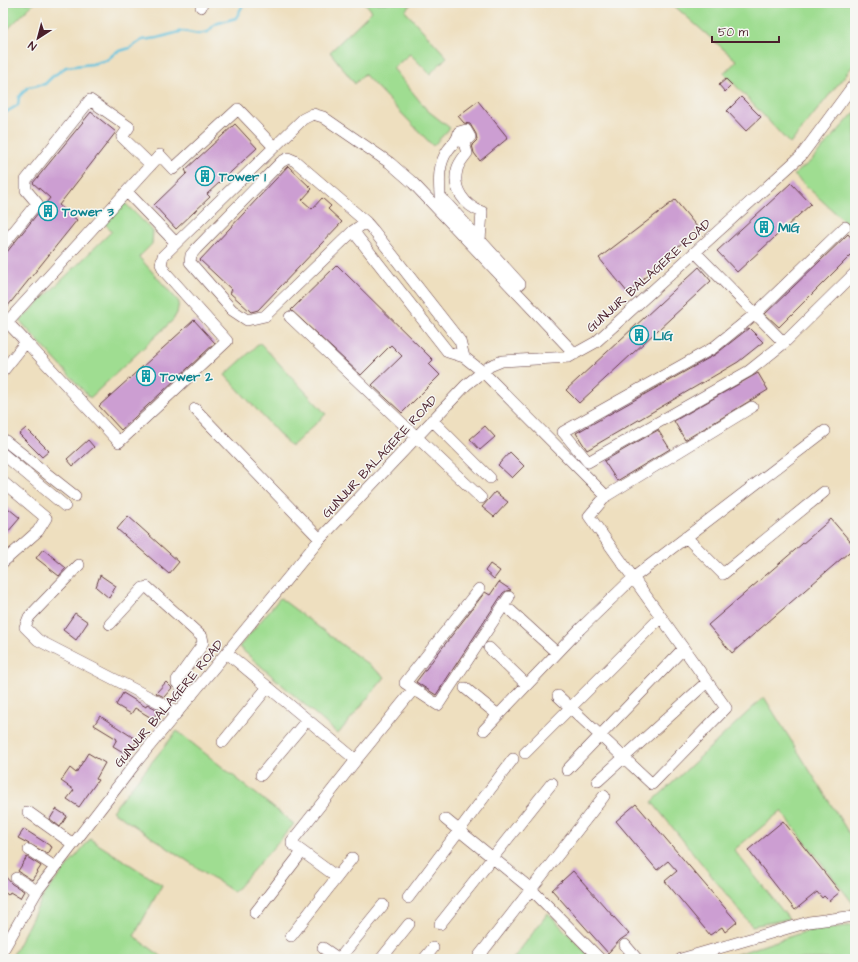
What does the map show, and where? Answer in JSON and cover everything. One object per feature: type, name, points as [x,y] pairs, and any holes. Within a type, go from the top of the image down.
[{"type":"street","name":"GUNJUR BALAGERE ROAD","points":[[3,950],[37,891],[72,844],[178,712],[320,540],[466,385],[490,366],[502,361],[569,357],[596,342],[801,156],[855,83]]},
{"type":"street","points":[[3,245],[37,203],[26,190],[26,180],[90,100],[129,127],[122,137],[151,165]]},
{"type":"street","points":[[274,147],[238,109],[173,169],[160,156],[7,322],[119,442],[227,341],[162,268],[163,256],[274,147],[305,116],[313,114],[323,117],[390,163],[413,182],[577,353]]},
{"type":"street","points":[[480,240],[482,212],[467,204],[460,196],[457,184],[456,170],[467,153],[461,141],[448,150],[441,165],[439,181],[440,196],[480,240],[577,353]]},
{"type":"street","points":[[366,222],[353,231],[265,316],[254,319],[247,320],[232,310],[190,262],[191,255],[196,249],[281,162],[288,158],[295,161],[366,222],[460,341],[464,357]]},
{"type":"street","points":[[127,192],[176,243]]},
{"type":"street","points":[[845,227],[754,314],[713,348],[563,432],[588,462],[749,371],[784,343],[855,273]]},
{"type":"street","points":[[353,231],[448,352],[464,357],[483,372],[606,496]]},
{"type":"street","points":[[696,252],[754,314],[784,343]]},
{"type":"street","points":[[290,317],[481,498]]},
{"type":"street","points":[[3,371],[26,342]]},
{"type":"street","points":[[558,696],[652,784],[726,708],[589,516],[606,496],[752,407]]},
{"type":"street","points":[[195,410],[320,540]]},
{"type":"street","points":[[432,420],[490,478]]},
{"type":"street","points":[[484,730],[558,652],[633,578],[825,431]]},
{"type":"street","points":[[3,439],[75,496]]},
{"type":"street","points":[[3,454],[65,506]]},
{"type":"street","points":[[3,482],[46,518],[38,531],[3,562]]},
{"type":"street","points":[[686,537],[723,574],[824,492]]},
{"type":"street","points":[[79,566],[29,617],[25,627],[38,640],[178,712]]},
{"type":"street","points":[[110,624],[143,588],[148,587],[202,637],[203,642],[200,648],[177,680],[177,683],[192,695]]},
{"type":"street","points":[[479,588],[405,683],[413,690],[438,705],[509,597]]},
{"type":"street","points":[[512,611],[558,652]]},
{"type":"street","points":[[525,753],[661,617]]},
{"type":"street","points":[[489,648],[527,685]]},
{"type":"street","points":[[567,770],[683,649]]},
{"type":"street","points":[[227,653],[356,760]]},
{"type":"street","points":[[598,780],[707,682]]},
{"type":"street","points":[[223,742],[268,687]]},
{"type":"street","points":[[465,688],[498,715]]},
{"type":"street","points":[[336,877],[292,844],[293,837],[413,690]]},
{"type":"street","points":[[261,775],[307,720]]},
{"type":"street","points":[[408,898],[513,759]]},
{"type":"street","points":[[440,924],[552,783]]},
{"type":"street","points":[[478,956],[604,796]]},
{"type":"street","points":[[28,812],[72,844]]},
{"type":"street","points":[[445,819],[531,889],[600,959]]},
{"type":"street","points":[[29,850],[55,867]]},
{"type":"street","points":[[255,913],[302,852]]},
{"type":"street","points":[[291,936],[352,858]]},
{"type":"street","points":[[16,878],[37,891]]},
{"type":"street","points":[[322,948],[339,959],[383,905]]},
{"type":"street","points":[[681,959],[809,922],[855,916]]},
{"type":"street","points":[[381,959],[409,924]]},
{"type":"street","points":[[625,945],[637,959]]},
{"type":"street","points":[[424,959],[433,948]]},
{"type":"green space","points":[[3,3],[34,3],[3,34]]},
{"type":"green space","points":[[365,3],[412,3],[405,11],[447,57],[430,74],[410,54],[393,68],[427,110],[450,128],[433,146],[364,74],[355,84],[330,52],[372,11]]},
{"type":"green space","points":[[671,3],[855,3],[855,63],[790,144],[724,73],[737,61]]},
{"type":"green space","points":[[855,112],[855,231],[794,175],[811,161]]},
{"type":"green space","points":[[124,202],[153,231],[152,244],[139,257],[179,302],[177,313],[173,320],[90,398],[20,321],[112,231],[104,223]]},
{"type":"green space","points":[[260,343],[326,414],[291,447],[225,375]]},
{"type":"green space","points":[[280,598],[385,677],[338,734],[239,647]]},
{"type":"green space","points":[[764,697],[855,843],[855,906],[781,811],[734,850],[789,919],[752,926],[652,802]]},
{"type":"green space","points":[[177,731],[294,824],[234,892],[112,811]]},
{"type":"green space","points":[[90,839],[162,885],[134,936],[165,959],[20,959],[13,955],[44,895]]},
{"type":"green space","points":[[548,913],[592,959],[513,959]]},
{"type":"green space","points":[[855,925],[855,959],[722,959],[807,931]]},
{"type":"building","points":[[726,79],[732,85],[725,92],[719,85]]},
{"type":"building","points":[[741,97],[761,117],[746,131],[727,111]]},
{"type":"building","points":[[478,101],[508,138],[480,161],[474,153],[472,145],[477,140],[476,134],[470,124],[464,123],[458,116]]},
{"type":"building","name":"Tower 3","points":[[91,112],[116,132],[59,205],[77,220],[3,312],[3,257],[50,198],[33,183]]},
{"type":"building","name":"Tower 1","points":[[235,124],[257,148],[207,194],[210,197],[176,229],[154,205],[187,173],[185,170]]},
{"type":"building","points":[[288,166],[312,189],[302,200],[312,209],[322,198],[331,206],[328,209],[342,222],[258,310],[251,312],[230,293],[232,290],[200,260]]},
{"type":"building","name":"MIG","points":[[791,183],[811,204],[737,272],[717,251]]},
{"type":"building","points":[[675,200],[698,228],[628,293],[599,258]]},
{"type":"building","name":"MIG","points":[[848,234],[855,242],[855,251],[779,327],[765,314]]},
{"type":"building","points":[[337,265],[433,360],[429,364],[440,375],[402,413],[372,385],[402,356],[391,345],[361,375],[291,310]]},
{"type":"building","name":"LIG","points":[[699,267],[711,281],[579,403],[566,390]]},
{"type":"building","name":"Tower 2","points":[[194,320],[215,343],[121,430],[99,406]]},
{"type":"building","points":[[749,328],[763,342],[738,362],[587,450],[576,433],[716,354]]},
{"type":"building","points":[[758,373],[768,390],[685,440],[674,421]]},
{"type":"building","points":[[485,426],[495,437],[480,450],[470,439]]},
{"type":"building","points":[[26,428],[49,451],[42,457],[19,434]]},
{"type":"building","points":[[658,430],[670,449],[617,481],[604,461]]},
{"type":"building","points":[[88,440],[94,447],[73,466],[67,459]]},
{"type":"building","points":[[510,452],[524,466],[512,478],[498,465]]},
{"type":"building","points":[[495,492],[508,502],[494,517],[482,507]]},
{"type":"building","points":[[3,504],[20,518],[7,533],[3,529]]},
{"type":"building","points":[[128,516],[179,562],[169,574],[117,529]]},
{"type":"building","points":[[831,519],[855,547],[732,653],[708,625]]},
{"type":"building","points":[[43,549],[66,568],[59,576],[36,558]]},
{"type":"building","points":[[490,564],[500,571],[494,579],[485,571]]},
{"type":"building","points":[[100,575],[116,586],[109,598],[96,587]]},
{"type":"building","points":[[499,582],[511,590],[503,593],[436,695],[416,682],[485,592],[490,595]]},
{"type":"building","points":[[75,613],[88,622],[76,640],[63,630]]},
{"type":"building","points":[[166,682],[172,688],[164,697],[156,693]]},
{"type":"building","points":[[123,693],[146,707],[147,704],[158,710],[153,719],[135,708],[131,714],[116,705]]},
{"type":"building","points":[[100,716],[137,740],[128,755],[113,746],[117,739],[94,725]]},
{"type":"building","points":[[88,753],[105,763],[96,779],[98,780],[79,807],[67,799],[74,790],[61,781],[70,768],[76,773]]},
{"type":"building","points":[[636,804],[737,922],[725,932],[722,927],[710,935],[665,881],[677,871],[668,861],[657,870],[616,821]]},
{"type":"building","points":[[56,809],[67,816],[60,827],[50,819]]},
{"type":"building","points":[[783,821],[840,892],[829,901],[824,896],[822,898],[817,892],[795,910],[748,850]]},
{"type":"building","points":[[24,829],[52,847],[48,854],[18,838]]},
{"type":"building","points":[[27,857],[41,866],[32,880],[18,871]]},
{"type":"building","points":[[573,871],[629,934],[620,940],[608,953],[552,890]]},
{"type":"building","points":[[3,874],[12,884],[24,891],[20,898],[10,892],[8,895],[3,891]]},
{"type":"waterway","points":[[3,114],[18,105],[19,97],[28,87],[45,84],[66,67],[92,64],[107,60],[116,52],[130,48],[142,40],[157,38],[183,31],[198,34],[208,32],[215,24],[236,18],[244,3]]},
{"type":"place","name":"Tower 1","points":[[205,176]]},
{"type":"place","name":"Tower 3","points":[[48,211]]},
{"type":"place","name":"MIG","points":[[764,227]]},
{"type":"place","name":"LIG","points":[[639,335]]},
{"type":"place","name":"Tower 2","points":[[146,376]]}]
